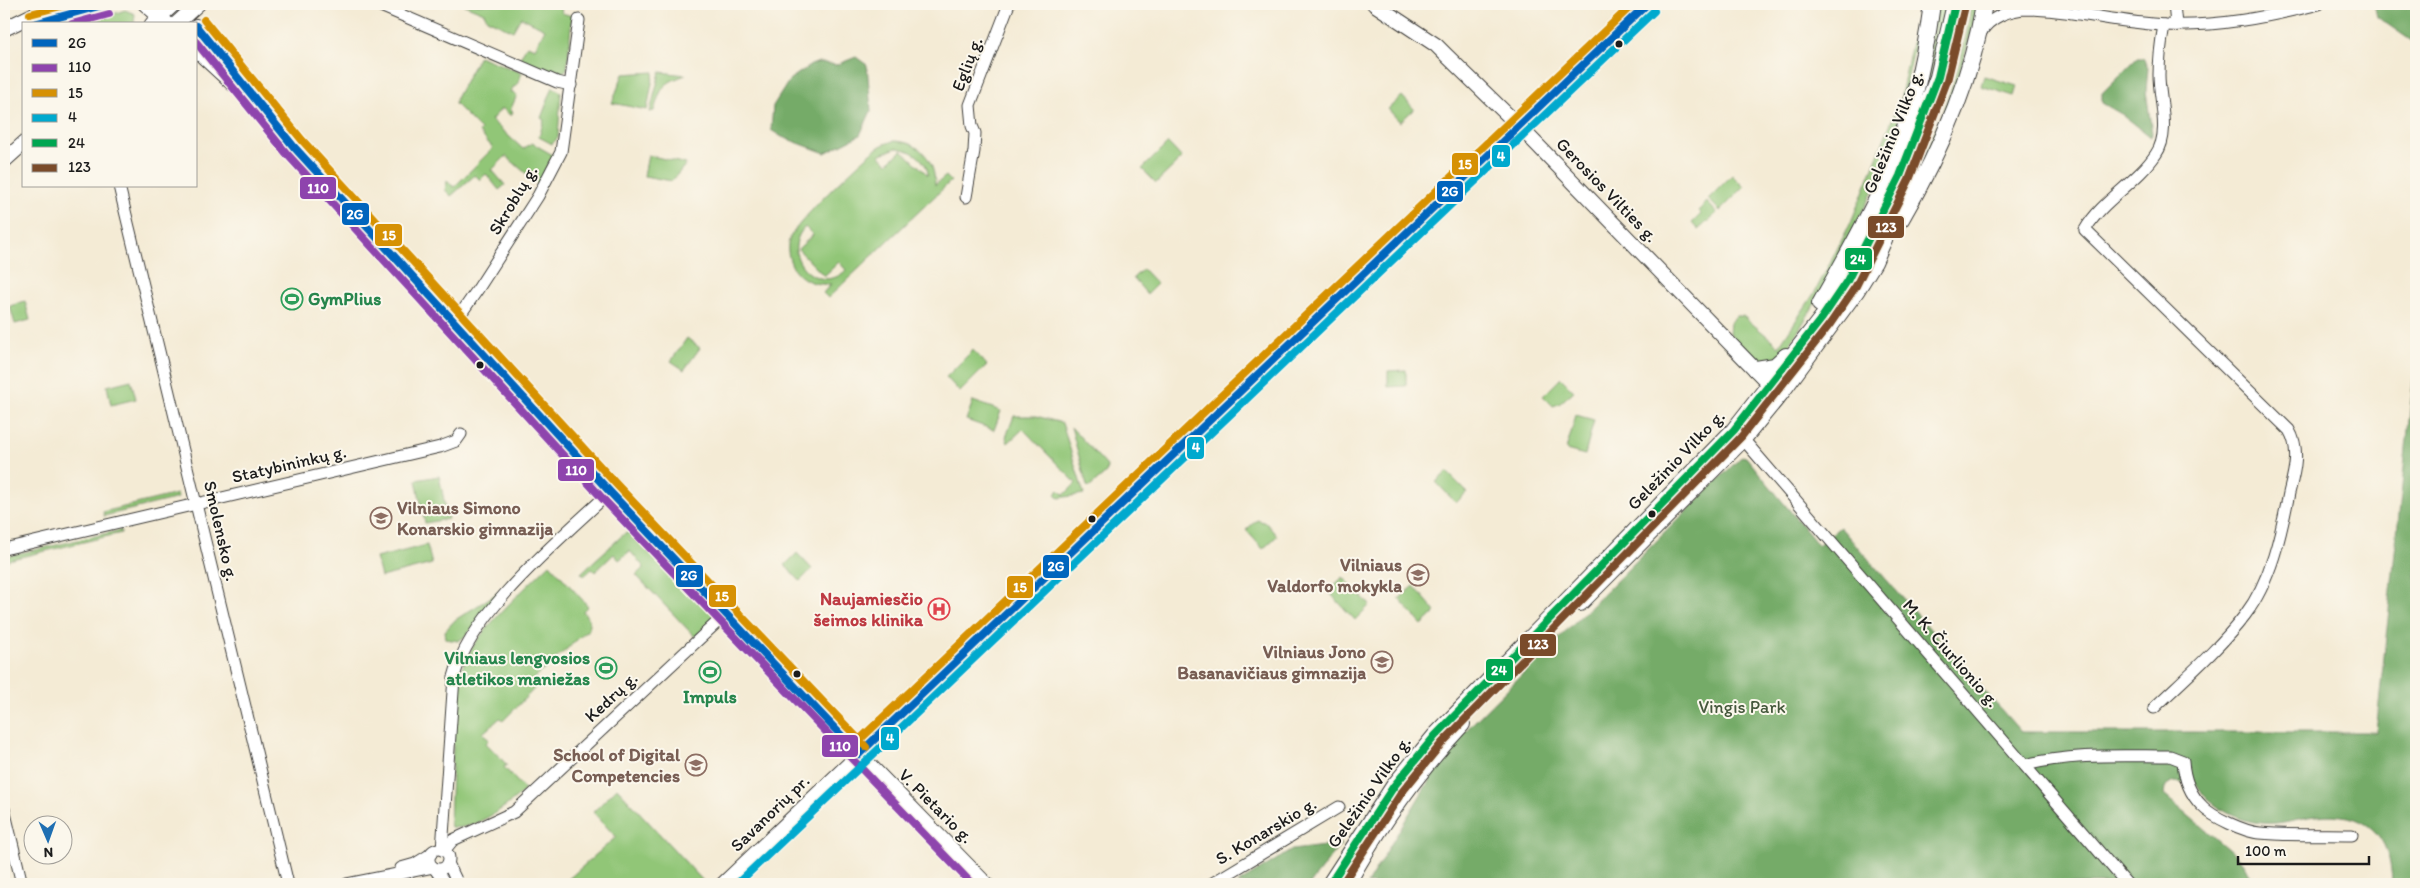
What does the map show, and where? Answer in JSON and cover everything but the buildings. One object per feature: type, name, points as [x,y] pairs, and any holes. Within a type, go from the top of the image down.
[{"type":"highway","points":[[1869,256],[1882,187],[1915,93],[1923,61],[1932,4]]},
{"type":"highway","name":"Geležinio Vilko g.","points":[[1330,884],[1394,786],[1435,736],[1775,390],[1851,298],[1938,76],[1955,4]]},
{"type":"highway","name":"Geležinio Vilko g.","points":[[1347,884],[1377,836],[1443,744],[1489,694],[1746,442],[1775,390],[1822,318],[1847,281],[1869,256],[1909,182],[1941,97],[1957,40],[1964,4]]},
{"type":"highway","points":[[1869,256],[1908,206],[1928,167],[1962,87],[1978,38],[1984,4]]},
{"type":"highway","points":[[1790,350],[1819,305],[1882,187]]},
{"type":"highway","points":[[1756,369],[1775,366],[1822,318]]},
{"type":"highway","points":[[1316,884],[1394,786]]},
{"type":"main road","points":[[4,30],[55,4]]},
{"type":"main road","points":[[38,22],[77,8],[106,4]]},
{"type":"main road","points":[[145,4],[160,21],[175,4],[188,22],[198,4]]},
{"type":"main road","name":"Gerosios Vilties g.","points":[[1374,4],[1436,45],[1519,126],[1775,390]]},
{"type":"main road","name":"Savanorių pr.","points":[[723,884],[1647,4]]},
{"type":"main road","points":[[4,30],[22,26]]},
{"type":"main road","points":[[198,34],[266,115]]},
{"type":"main road","points":[[198,52],[266,115]]},
{"type":"main road","name":"V. Pietario g.","points":[[266,115],[610,492],[859,754],[986,884]]},
{"type":"main road","points":[[4,161],[22,145]]},
{"type":"street","points":[[376,4],[557,82],[571,84]]},
{"type":"street","name":"Eglių g.","points":[[966,197],[974,151],[975,133],[972,126],[970,105],[1009,4]]},
{"type":"street","points":[[2017,4],[2028,9],[2170,25],[2256,19],[2319,4]]},
{"type":"street","points":[[2154,708],[2232,630],[2246,614],[2259,592],[2271,563],[2285,512],[2296,449],[2289,430],[2085,230],[2095,216],[2151,161],[2161,145],[2163,129],[2159,60],[2170,25],[2174,4]]},
{"type":"street","points":[[1978,38],[1984,27],[1999,16],[2028,9]]},
{"type":"street","name":"Skroblų g.","points":[[453,320],[471,301],[556,163],[564,142],[579,20]]},
{"type":"street","name":"Smolensko g.","points":[[119,188],[288,884]]},
{"type":"street","name":"Statybininkų g.","points":[[4,550],[440,447],[456,441],[461,434]]},
{"type":"street","name":"M. K. Čiurlionio g.","points":[[1746,442],[2127,884]]},
{"type":"street","points":[[347,884],[382,876],[443,868],[441,855],[443,813],[454,677],[459,659],[467,642],[532,565],[610,492]]},
{"type":"street","name":"Kedrų g.","points":[[441,855],[453,840],[514,812],[727,613]]},
{"type":"street","points":[[2025,766],[2047,760],[2087,756],[2170,756],[2182,761],[2184,774],[2191,790],[2202,807],[2241,828],[2258,834],[2352,835]]},
{"type":"street","name":"S. Konarskio g.","points":[[1211,884],[1339,807]]},
{"type":"street","points":[[4,809],[22,884]]},
{"type":"street","points":[[443,813],[450,830],[466,834]]},
{"type":"street","points":[[382,876],[441,855]]},
{"type":"street","points":[[441,855],[458,884]]},
{"type":"street","points":[[434,868],[446,884]]},
{"type":"green space","points":[[462,4],[555,4],[561,6],[562,13],[572,16],[567,69],[559,75],[520,58],[527,45],[535,48],[545,29],[521,17],[513,31],[487,19],[484,13]]},
{"type":"green space","points":[[1937,4],[1948,4],[1929,83],[1909,131]]},
{"type":"green space","points":[[1971,4],[1979,4],[1953,99],[1902,207],[1934,133],[1953,82],[1961,57]]},
{"type":"green space","points":[[2374,4],[2415,4],[2416,44],[2377,17]]},
{"type":"green space","points":[[125,10],[135,14],[134,22],[91,22]]},
{"type":"green space","points":[[1916,24],[1918,31],[1897,128],[1874,189],[1820,295],[1796,335],[1780,358],[1760,364],[1729,333],[1730,322],[1736,316],[1743,316],[1779,346],[1815,292],[1851,222],[1900,100]]},
{"type":"green space","points":[[479,56],[522,73],[516,87],[514,86],[511,92],[517,95],[510,111],[513,112],[511,116],[502,108],[491,120],[523,149],[532,143],[553,155],[538,184],[506,156],[492,170],[505,185],[499,190],[486,174],[480,180],[475,175],[451,196],[445,190],[447,181],[454,187],[493,148],[479,132],[481,130],[455,104],[456,98]]},
{"type":"green space","points":[[856,57],[867,65],[871,111],[860,135],[825,153],[782,137],[771,130],[773,106],[790,79],[819,62],[836,65]]},
{"type":"green space","points":[[2137,58],[2143,58],[2148,67],[2146,91],[2151,137],[2123,115],[2102,103],[2102,93]]},
{"type":"green space","points":[[654,72],[647,110],[612,103],[623,74]]},
{"type":"green space","points":[[660,72],[686,75],[664,87],[654,111],[650,112]]},
{"type":"green space","points":[[1984,76],[2017,86],[2014,96],[1981,86]]},
{"type":"green space","points":[[553,87],[561,92],[558,138],[552,144],[539,137],[544,120],[541,118]]},
{"type":"green space","points":[[1402,96],[1414,109],[1400,122],[1388,109]]},
{"type":"green space","points":[[893,141],[911,144],[924,154],[932,168],[935,185],[946,176],[951,181],[828,298],[823,293],[831,284],[811,282],[794,269],[788,255],[789,240],[802,221],[843,179],[876,149]],"holes":[[[896,148],[907,150],[917,156],[925,164],[928,175],[902,150],[888,163],[879,155]],[[805,227],[813,235],[798,249],[824,276],[839,262],[846,270],[836,277],[825,279],[814,276],[805,270],[796,250],[798,238]]]},
{"type":"green space","points":[[1168,143],[1182,158],[1156,183],[1142,169]]},
{"type":"green space","points":[[648,155],[686,164],[672,181],[644,176]]},
{"type":"green space","points":[[1732,175],[1744,187],[1720,211],[1708,199]]},
{"type":"green space","points":[[1707,202],[1717,213],[1698,230],[1692,223],[1701,214],[1698,211]]},
{"type":"green space","points":[[1143,269],[1157,284],[1147,294],[1133,278]]},
{"type":"green space","points":[[25,301],[30,320],[15,324],[10,306]]},
{"type":"green space","points":[[687,338],[700,348],[684,370],[671,361]]},
{"type":"green space","points":[[973,350],[987,365],[960,392],[946,377]]},
{"type":"green space","name":"Vingis Park","points":[[2416,354],[2416,884],[2392,884],[2387,851],[2381,839],[2362,822],[2348,817],[2333,815],[2315,816],[2276,823],[2248,821],[2228,813],[2216,805],[2206,797],[2196,783],[2173,782],[2165,787],[2164,795],[2242,861],[2254,884],[1367,884],[1450,746],[1742,456],[1746,457],[1818,545],[1840,527],[2021,732],[2376,732]]},
{"type":"green space","points":[[1406,370],[1406,386],[1388,387],[1388,371]]},
{"type":"green space","points":[[1561,378],[1574,391],[1559,404],[1553,406],[1543,396]]},
{"type":"green space","points":[[131,380],[136,399],[111,405],[107,386]]},
{"type":"green space","points":[[973,401],[1001,411],[994,430],[966,420]]},
{"type":"green space","points":[[1576,415],[1594,420],[1585,455],[1566,450]]},
{"type":"green space","points":[[1014,416],[1036,416],[1062,423],[1084,494],[1059,498],[1055,494],[1059,490],[1064,495],[1076,483],[1023,429],[1008,443],[1006,437]]},
{"type":"green space","points":[[1071,427],[1107,466],[1106,473],[1090,487],[1087,486]]},
{"type":"green space","points":[[1447,472],[1467,492],[1456,503],[1436,482]]},
{"type":"green space","points":[[439,476],[448,519],[425,523],[416,480]]},
{"type":"green space","points":[[177,494],[178,498],[104,516],[103,512]]},
{"type":"green space","points":[[1257,520],[1266,523],[1277,536],[1263,549],[1246,530]]},
{"type":"green space","points":[[121,530],[121,533],[4,561],[4,557]]},
{"type":"green space","points":[[633,532],[671,567],[713,611],[713,618],[695,637],[636,575],[644,567],[630,551],[619,560],[614,554],[595,572],[592,569],[584,576],[581,573],[625,533]]},
{"type":"green space","points":[[427,545],[432,564],[381,577],[376,558]]},
{"type":"green space","points":[[797,553],[812,569],[800,581],[785,565]]},
{"type":"green space","points":[[550,564],[588,606],[583,611],[589,620],[589,629],[530,682],[535,688],[503,721],[500,718],[483,733],[489,740],[486,743],[507,765],[504,767],[525,790],[491,816],[469,825],[451,827],[456,710],[463,668],[468,654],[485,630]]},
{"type":"green space","points":[[1343,577],[1370,605],[1355,620],[1328,591]]},
{"type":"green space","points":[[1414,586],[1436,612],[1422,625],[1399,599]]},
{"type":"green space","points":[[499,592],[501,594],[466,636],[458,641],[446,639],[445,631],[455,620]]},
{"type":"green space","points":[[617,788],[705,883],[567,884],[565,882],[616,837],[593,812]]},
{"type":"green space","points":[[1341,844],[1310,884],[1237,884],[1292,850]]},
{"type":"transit line","name":"15","points":[[30,14],[69,4]]},
{"type":"transit line","name":"2G","points":[[41,22],[106,4]]},
{"type":"transit line","name":"15","points":[[852,747],[1633,4]]},
{"type":"transit line","name":"2G","points":[[859,754],[1647,4]]},
{"type":"transit line","name":"24","points":[[1330,884],[1394,786],[1435,736],[1734,430],[1822,318],[1847,281],[1900,176],[1938,77],[1955,4]]},
{"type":"transit line","name":"123","points":[[1342,884],[1402,792],[1442,743],[1741,437],[1830,324],[1856,286],[1909,180],[1947,81],[1965,6]]},
{"type":"transit line","name":"4","points":[[737,884],[1654,11]]},
{"type":"transit line","name":"110","points":[[79,22],[109,14]]},
{"type":"transit line","name":"15","points":[[204,20],[302,140],[617,485],[866,747]]},
{"type":"transit line","name":"2G","points":[[198,28],[294,147],[610,492],[859,754]]},
{"type":"transit line","name":"110","points":[[198,44],[287,154],[603,499],[972,884]]},
{"type":"place","name":"GymPlius","points":[[292,299]]},
{"type":"place","name":"Vilniaus Simono Konarskio gimnazija","points":[[381,518]]},
{"type":"place","name":"Vilniaus Valdorfo mokykla","points":[[1418,575]]},
{"type":"place","name":"Naujamiesčio šeimos klinika","points":[[939,609]]},
{"type":"place","name":"Vilniaus Jono Basanavičiaus gimnazija","points":[[1382,662]]},
{"type":"place","name":"Vilniaus lengvosios atletikos maniežas","points":[[606,668]]},
{"type":"place","name":"Impuls","points":[[710,672]]},
{"type":"place","name":"School of Digital Competencies","points":[[696,765]]}]
